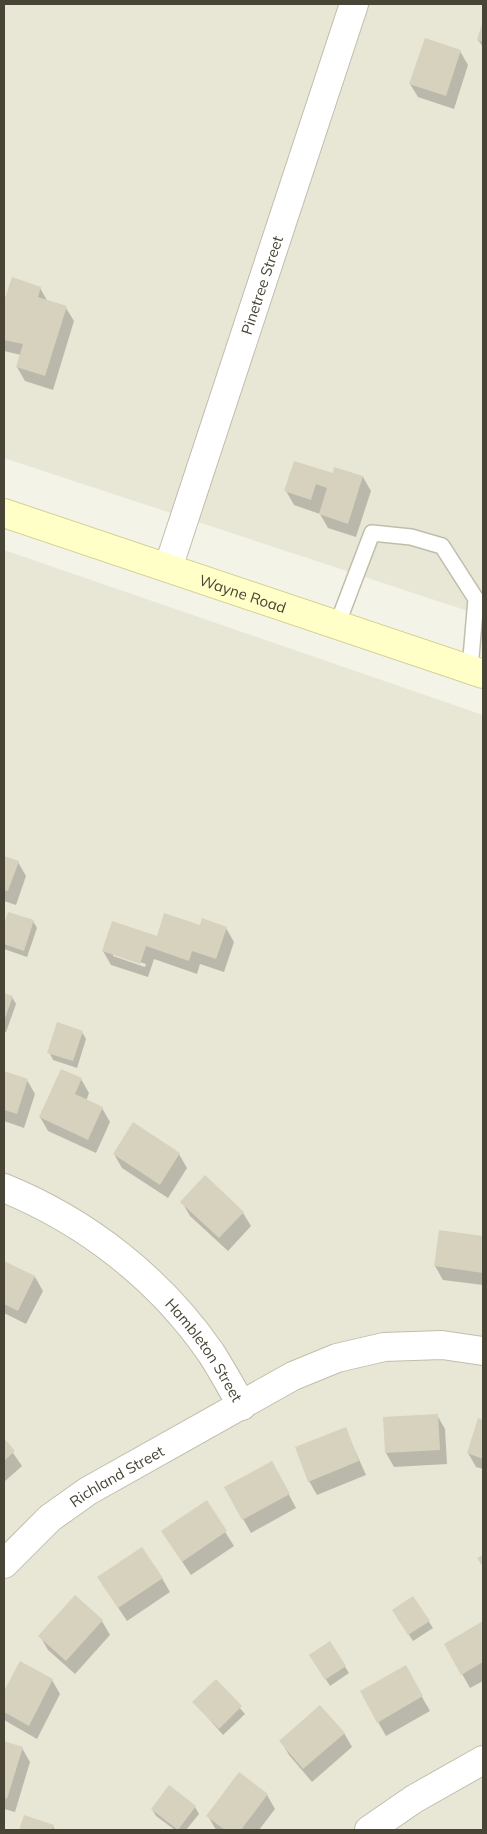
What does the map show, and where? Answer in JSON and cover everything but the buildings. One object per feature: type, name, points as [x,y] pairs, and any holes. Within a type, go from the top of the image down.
[{"type":"main road","name":"Wayne Road","points":[[4,513],[477,672]]},
{"type":"street","name":"Pinetree Street","points":[[168,568],[354,4]]},
{"type":"street","name":"Hambleton Street","points":[[4,1188],[68,1220],[119,1254],[147,1278],[173,1305],[211,1353],[242,1406],[292,1376],[337,1358],[375,1349],[413,1345],[442,1345],[483,1351]]},
{"type":"street","name":"Richland Street","points":[[4,1564],[50,1518],[88,1491],[242,1406]]},
{"type":"street","points":[[369,1830],[414,1799],[483,1760]]},
{"type":"lane","points":[[337,624],[372,533],[411,537],[442,546],[476,599],[477,672]]},
{"type":"shaded area","points":[[4,4],[483,4],[483,616],[4,458]]},
{"type":"shaded area","points":[[4,550],[483,715],[483,1830],[4,1830]]}]
